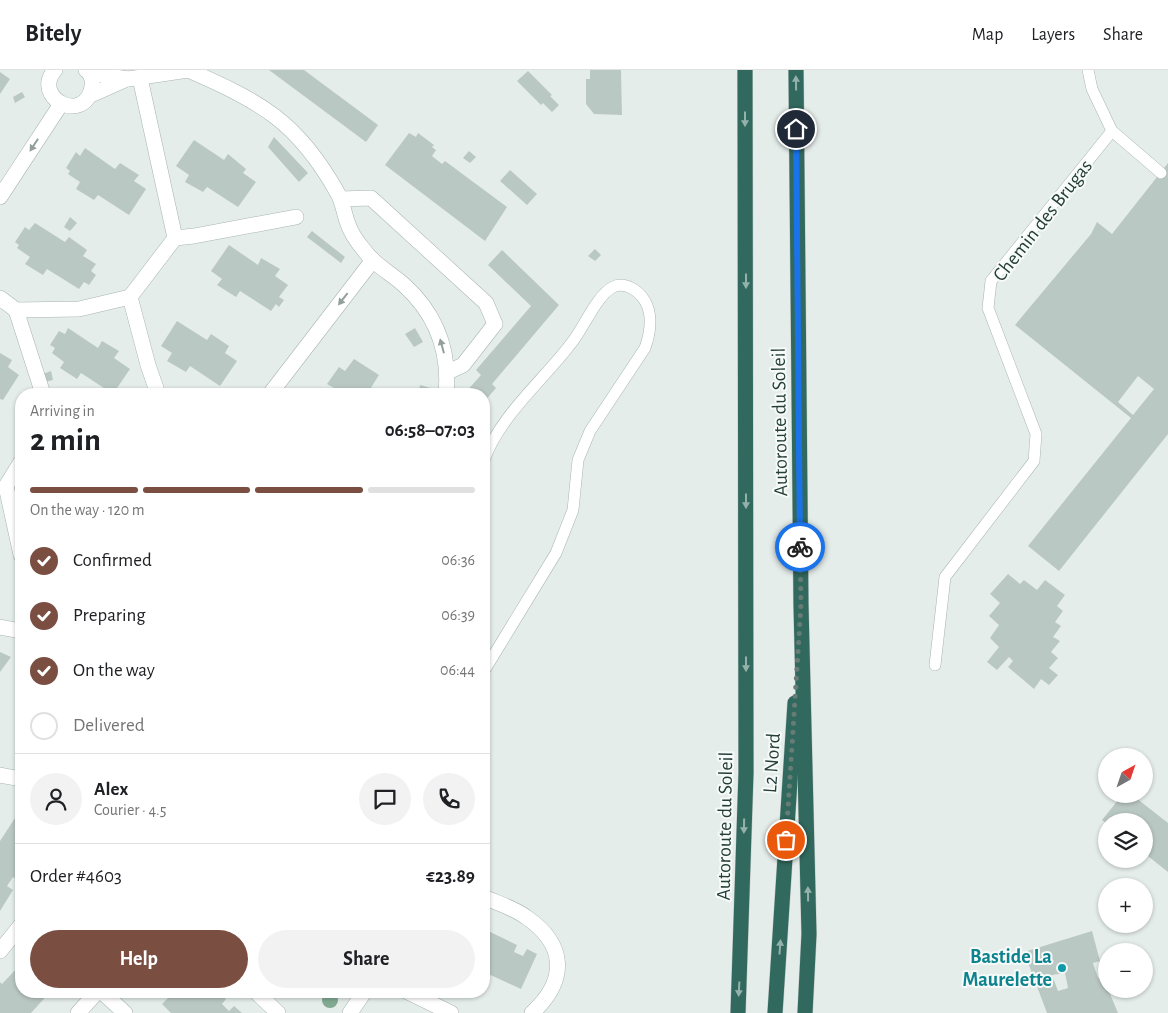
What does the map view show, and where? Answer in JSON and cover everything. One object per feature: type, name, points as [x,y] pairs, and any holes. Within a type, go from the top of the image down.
[{"type":"highway","name":"Autoroute du Soleil","points":[[738,1013],[746,773],[745,70]]},
{"type":"highway","name":"Autoroute du Soleil","points":[[796,70],[801,605],[809,934],[805,1013]]},
{"type":"highway","name":"L2 Nord","points":[[775,1013],[801,605]]},
{"type":"street","points":[[44,70],[52,96],[61,104],[72,106],[83,103],[90,95],[93,84],[88,72]]},
{"type":"street","points":[[49,85],[51,74],[56,70]]},
{"type":"street","points":[[90,95],[134,78],[188,70],[234,90],[274,113],[303,141],[325,171],[341,199],[348,225],[364,251],[404,284],[433,319],[443,343],[448,372],[447,388]]},
{"type":"street","points":[[88,72],[134,78]]},
{"type":"street","points":[[134,78],[175,238]]},
{"type":"street","points":[[0,197],[61,104]]},
{"type":"street","points":[[341,199],[371,198],[486,303],[493,314],[496,324],[463,365],[448,372]]},
{"type":"street","points":[[16,310],[79,309],[130,297],[175,238],[296,217]]},
{"type":"street","points":[[275,388],[373,260]]},
{"type":"street","points":[[130,297],[156,388]]},
{"type":"street","points":[[0,298],[16,310],[41,388]]},
{"type":"street","points":[[15,472],[6,486],[15,527]]},
{"type":"street","points":[[0,627],[15,630]]},
{"type":"street","points":[[0,775],[15,778]]},
{"type":"street","points":[[490,900],[525,916],[545,932],[556,953],[558,962],[555,984],[547,999],[532,1013]]},
{"type":"street","points":[[0,951],[15,932]]},
{"type":"street","points":[[78,1013],[92,998]]},
{"type":"street","points":[[107,998],[124,1013]]},
{"type":"street","points":[[262,998],[278,1013]]},
{"type":"street","points":[[350,1013],[360,998]]},
{"type":"street","points":[[420,998],[451,1013]]},
{"type":"lane","points":[[1088,70],[1092,89],[1112,131],[1161,173]]},
{"type":"lane","name":"Chemin des Brugas","points":[[935,665],[945,577],[1034,461],[1036,434],[988,308],[991,281],[1112,131]]},
{"type":"lane","points":[[490,448],[497,435],[534,385],[572,342],[604,294],[614,286],[626,286],[636,290],[646,302],[649,316],[650,334],[645,348],[590,431],[578,460],[573,510],[556,553],[490,661]]},
{"type":"building","points":[[269,70],[304,70],[378,125],[366,142]]},
{"type":"building","points":[[590,70],[621,70],[622,115],[594,114],[586,104],[586,79],[590,79]]},
{"type":"building","points":[[528,71],[552,95],[550,96],[559,105],[552,112],[543,103],[541,105],[517,81]]},
{"type":"building","points":[[0,72],[10,79],[0,94]]},
{"type":"building","points":[[22,92],[25,97],[15,103],[13,97]]},
{"type":"building","points":[[409,133],[416,137],[418,133],[434,145],[432,147],[436,150],[432,156],[442,164],[445,161],[507,207],[485,241],[385,165]]},
{"type":"building","points":[[274,137],[308,173],[299,182],[268,147]]},
{"type":"building","points":[[194,140],[224,160],[228,154],[246,169],[243,173],[256,182],[238,207],[207,187],[203,192],[185,182],[189,175],[176,166]]},
{"type":"building","points":[[85,148],[115,169],[120,163],[139,175],[134,181],[146,189],[129,215],[98,195],[94,200],[76,189],[80,182],[68,174],[70,171],[66,168],[76,152],[80,156]]},
{"type":"building","points":[[469,151],[476,157],[470,163],[463,158]]},
{"type":"building","points":[[1168,163],[1168,434],[1059,571],[1028,546],[1131,418],[1015,325],[1091,234],[1097,222],[1112,234]],"holes":[[[1138,376],[1154,389],[1133,415],[1118,402]]]},
{"type":"building","points":[[510,170],[537,194],[527,205],[500,181]]},
{"type":"building","points":[[70,217],[77,223],[70,231],[64,227]]},
{"type":"building","points":[[35,223],[65,242],[69,237],[87,250],[83,256],[96,264],[91,271],[96,275],[89,285],[84,282],[79,289],[47,269],[43,275],[25,264],[30,257],[17,248],[19,245],[15,242],[25,227],[29,230]]},
{"type":"building","points":[[312,231],[345,257],[341,263],[307,237]]},
{"type":"building","points":[[229,245],[258,265],[261,258],[280,269],[275,276],[288,285],[279,297],[284,300],[279,307],[276,304],[271,311],[240,291],[236,297],[217,285],[222,279],[211,271]]},
{"type":"building","points":[[595,249],[601,255],[595,261],[588,256]]},
{"type":"building","points":[[502,250],[559,305],[492,384],[496,388],[490,395],[490,388],[469,388],[481,375],[476,370],[531,306],[488,265]]},
{"type":"building","points":[[177,321],[207,340],[211,334],[229,346],[225,353],[237,361],[220,386],[190,366],[186,372],[167,361],[172,353],[161,346]]},
{"type":"building","points":[[68,328],[98,348],[102,341],[119,351],[114,358],[130,369],[117,388],[104,388],[81,373],[77,379],[60,368],[64,362],[52,353],[55,348],[50,345],[59,331],[65,334]]},
{"type":"building","points":[[415,328],[423,342],[414,347],[405,334]]},
{"type":"building","points":[[0,353],[12,360],[8,367],[19,375],[3,400],[0,399]]},
{"type":"building","points":[[354,359],[379,375],[371,388],[334,388],[327,384],[339,367],[345,371]]},
{"type":"building","points":[[51,371],[53,380],[45,382],[43,374]]},
{"type":"building","points":[[420,385],[430,388],[420,388]]},
{"type":"building","points":[[1008,574],[1020,584],[1024,580],[1037,590],[1045,580],[1065,595],[1057,606],[1063,611],[1055,622],[1061,626],[1053,637],[1060,641],[1051,652],[1058,658],[1049,668],[1058,675],[1049,685],[1041,679],[1034,689],[1008,667],[1013,661],[1009,657],[997,670],[987,662],[999,647],[990,638],[999,625],[989,616],[1000,603],[990,594]]},
{"type":"building","points":[[0,652],[11,657],[0,672]]},
{"type":"building","points":[[1116,803],[1142,803],[1168,823],[1168,872],[1153,860],[1153,813],[1108,813]]},
{"type":"building","points":[[15,818],[15,878],[13,877],[7,886],[13,890],[0,911],[0,841]]},
{"type":"building","name":"Bastide La Maurelette","points":[[1092,931],[1098,954],[1098,962],[1093,963],[1098,978],[1098,998],[1112,998],[1118,1013],[1047,1013],[1024,952]],"holes":[[[1065,973],[1068,988],[1058,991],[1052,975]]]},
{"type":"building","points":[[490,932],[517,945],[514,952],[523,956],[527,949],[537,954],[521,989],[490,975]]},
{"type":"building","points":[[15,970],[15,998],[45,998],[31,1013],[0,1013],[0,982],[2,984]]},
{"type":"building","points":[[168,998],[225,998],[222,1004],[229,1011],[234,1006],[242,1013],[171,1013],[162,1004]]},
{"type":"way so far","points":[[786,840],[801,605],[800,547]]},
{"type":"place","name":"Bastide La Maurelette","points":[[1062,968]]},
{"type":"route","points":[[796,129],[800,547]]}]
